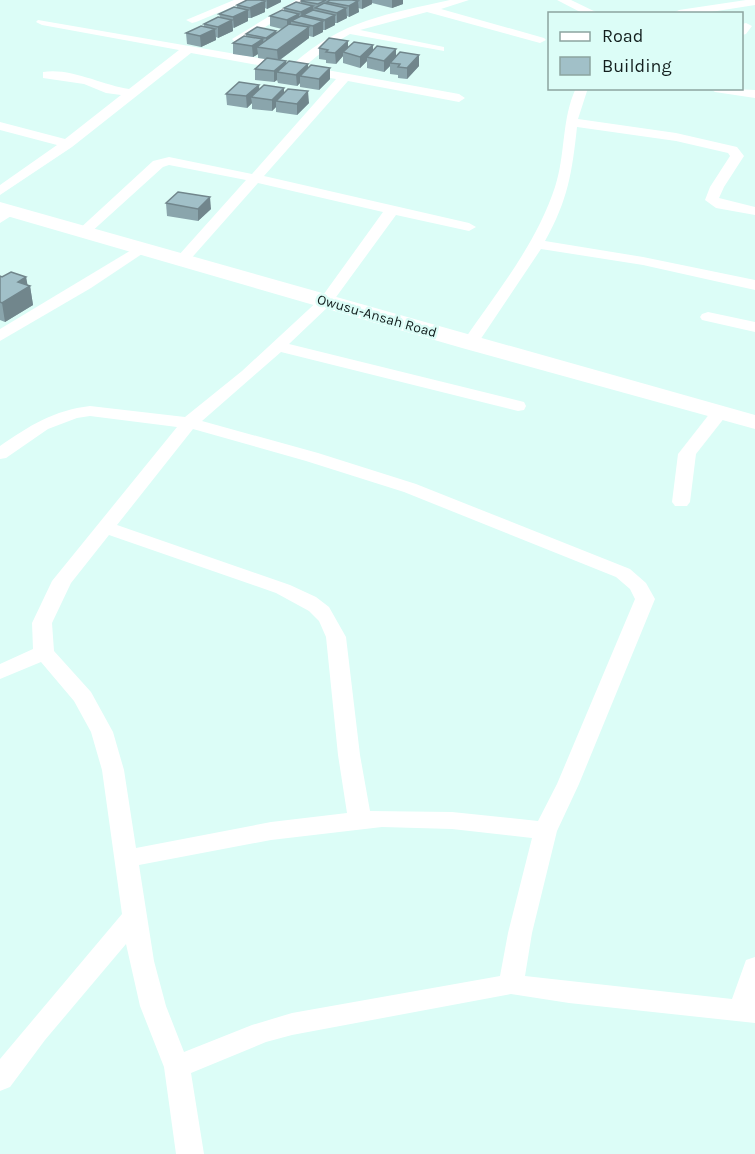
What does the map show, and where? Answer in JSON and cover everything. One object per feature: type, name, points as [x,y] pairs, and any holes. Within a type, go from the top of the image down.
[{"type":"street","points":[[192,20],[244,0]]},
{"type":"street","points":[[238,39],[304,0]]},
{"type":"street","points":[[406,0],[540,40]]},
{"type":"street","points":[[295,69],[316,49],[350,31],[427,8],[464,0]]},
{"type":"street","points":[[562,0],[590,12]]},
{"type":"street","points":[[686,12],[755,2]]},
{"type":"street","points":[[42,22],[459,98]]},
{"type":"street","points":[[350,31],[440,49]]},
{"type":"street","points":[[0,191],[67,144],[187,50]]},
{"type":"street","points":[[47,75],[87,81],[110,90],[130,93]]},
{"type":"street","points":[[183,259],[345,77]]},
{"type":"street","points":[[470,343],[536,244],[563,184],[572,122],[577,97],[581,90]]},
{"type":"street","points":[[728,90],[755,94]]},
{"type":"street","points":[[572,122],[676,137],[732,150],[737,156],[717,187],[712,200],[721,205],[755,211]]},
{"type":"street","points":[[0,126],[67,144]]},
{"type":"street","points":[[84,231],[163,162],[174,161],[469,226]]},
{"type":"street","points":[[190,1154],[177,1067],[153,1006],[133,918],[127,859],[113,770],[102,732],[83,698],[44,652],[42,623],[62,581],[189,423],[326,301],[392,210]]},
{"type":"street","name":"Owusu-Ansah Road","points":[[4,213],[143,247],[470,343],[755,422]]},
{"type":"street","points":[[536,244],[643,261],[755,285]]},
{"type":"street","points":[[0,336],[78,290],[143,247]]},
{"type":"street","points":[[708,317],[755,327]]},
{"type":"street","points":[[277,346],[518,406]]},
{"type":"street","points":[[0,454],[50,420],[75,412],[90,411],[189,423],[312,457],[410,488],[623,573],[641,588],[645,599],[568,784],[545,831],[520,933],[511,984]]},
{"type":"street","points":[[681,502],[687,454],[720,412]]},
{"type":"street","points":[[105,526],[283,589],[307,599],[322,610],[331,621],[336,637],[349,755],[360,820]]},
{"type":"street","points":[[0,672],[44,652]]},
{"type":"street","points":[[127,859],[238,837],[360,820],[417,818],[495,824],[545,831]]},
{"type":"street","points":[[0,1079],[36,1032],[133,918]]},
{"type":"street","points":[[177,1067],[261,1033],[292,1024],[511,984],[569,993],[748,1010],[755,967]]},
{"type":"building","points":[[247,0],[265,1],[250,8],[237,5]]},
{"type":"building","points":[[302,0],[326,0],[318,4]]},
{"type":"building","points":[[330,0],[358,1],[349,6],[327,2]]},
{"type":"building","points":[[296,2],[313,6],[301,12],[284,8]]},
{"type":"building","points":[[324,3],[346,8],[337,13],[315,8]]},
{"type":"building","points":[[234,7],[248,10],[233,17],[219,14]]},
{"type":"building","points":[[282,10],[299,14],[287,20],[270,16]]},
{"type":"building","points":[[313,10],[335,15],[325,20],[303,15]]},
{"type":"building","points":[[301,16],[323,21],[313,26],[291,21]]},
{"type":"building","points":[[218,17],[232,20],[218,27],[204,24]]},
{"type":"building","points":[[289,24],[309,27],[277,50],[257,47]]},
{"type":"building","points":[[201,26],[215,29],[200,36],[186,33]]},
{"type":"building","points":[[257,27],[276,31],[266,38],[246,34]]},
{"type":"building","points":[[244,36],[263,39],[252,46],[233,43]]},
{"type":"building","points":[[329,38],[348,41],[335,53],[326,52],[328,50],[319,48]]},
{"type":"building","points":[[354,42],[373,45],[360,57],[343,52]]},
{"type":"building","points":[[377,46],[396,49],[384,61],[367,57]]},
{"type":"building","points":[[400,52],[419,55],[407,68],[398,67],[400,64],[390,63]]},
{"type":"building","points":[[267,58],[286,61],[274,71],[255,69]]},
{"type":"building","points":[[289,61],[308,64],[296,75],[277,72]]},
{"type":"building","points":[[311,65],[330,68],[319,79],[300,76]]},
{"type":"building","points":[[239,82],[259,85],[246,96],[226,94]]},
{"type":"building","points":[[264,85],[284,88],[272,100],[251,97]]},
{"type":"building","points":[[288,89],[308,91],[297,104],[276,101]]},
{"type":"building","points":[[178,192],[210,197],[198,209],[166,203]]},
{"type":"building","points":[[11,272],[26,277],[18,282],[30,286],[2,303],[0,302],[0,276]]}]
